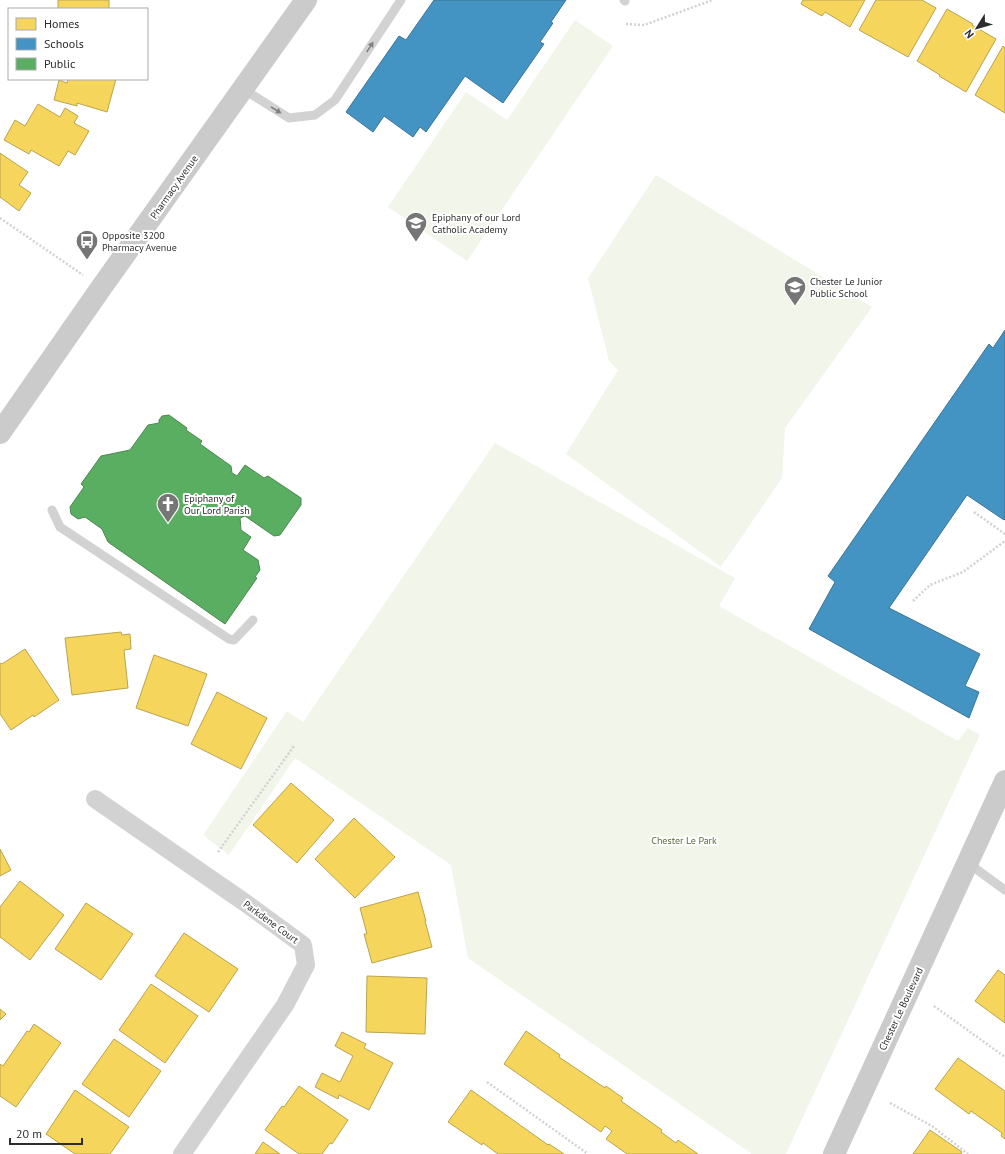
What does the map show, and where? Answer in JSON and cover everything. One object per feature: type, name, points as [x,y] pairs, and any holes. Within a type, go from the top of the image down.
[{"type":"street","name":"Pharmacy Avenue","points":[[0,433],[101,288],[306,0]]},
{"type":"street","name":"Chester Le Boulevard","points":[[834,1154],[1005,781]]},
{"type":"street","name":"Parkdene Court","points":[[95,799],[247,904],[303,945],[306,966],[285,1005],[182,1154]]},
{"type":"lane","points":[[243,89],[289,118],[315,115],[335,100],[401,0]]},
{"type":"lane","points":[[52,510],[60,527],[229,639],[234,640],[253,620]]},
{"type":"lane","points":[[968,863],[1005,890]]},
{"type":"path","points":[[626,24],[644,25],[711,0]]},
{"type":"path","points":[[0,218],[101,288]]},
{"type":"path","points":[[974,512],[1005,534]]},
{"type":"path","points":[[913,601],[930,585],[963,572],[1005,542]]},
{"type":"path","points":[[218,852],[294,746]]},
{"type":"path","points":[[934,1006],[1005,1057]]},
{"type":"path","points":[[487,1082],[588,1154]]},
{"type":"path","points":[[890,1103],[932,1126],[968,1154]]},
{"type":"green space","points":[[575,20],[613,46],[467,261],[388,207],[466,92],[507,120]]},
{"type":"green space","points":[[656,175],[872,307],[785,428],[782,478],[721,567],[566,454],[618,370],[609,361],[588,278]]},
{"type":"green space","name":"Chester Le Park","points":[[495,443],[735,578],[719,606],[958,741],[968,728],[980,735],[786,1154],[752,1154],[468,958],[451,865],[295,758],[229,855],[203,835],[287,711],[303,722]]},
{"type":"building: Homes","points":[[58,0],[109,0],[109,8],[58,8]]},
{"type":"building: Homes","points":[[803,0],[865,0],[850,27],[825,12],[822,16],[801,4]]},
{"type":"building: Homes","points":[[876,0],[922,0],[936,8],[908,57],[859,30]]},
{"type":"building: Homes","points":[[947,9],[996,39],[966,92],[917,61]]},
{"type":"building: Homes","points":[[1003,46],[1005,48],[1005,113],[975,95]]},
{"type":"building: Homes","points":[[59,80],[67,83],[68,80],[116,80],[107,112],[77,103],[77,106],[54,100]]},
{"type":"building: Homes","points":[[38,104],[60,117],[65,108],[78,116],[74,123],[89,131],[75,155],[68,151],[59,166],[31,150],[29,154],[4,140],[15,120],[25,126]]},
{"type":"building: Homes","points":[[0,153],[28,172],[19,185],[31,193],[19,211],[0,197]]},
{"type":"building: Homes","points":[[121,632],[122,635],[130,634],[131,649],[124,650],[128,688],[72,695],[65,638]]},
{"type":"building: Homes","points":[[25,649],[59,700],[11,730],[0,714],[0,664]]},
{"type":"building: Homes","points":[[154,655],[207,674],[188,726],[136,708]]},
{"type":"building: Homes","points":[[217,692],[267,718],[241,769],[191,744]]},
{"type":"building: Homes","points":[[291,783],[334,820],[297,863],[253,825]]},
{"type":"building: Homes","points":[[354,818],[395,857],[355,898],[315,859]]},
{"type":"building: Homes","points":[[0,849],[11,870],[0,876]]},
{"type":"building: Homes","points":[[20,881],[64,915],[30,960],[0,937],[0,907]]},
{"type":"building: Homes","points":[[418,892],[432,947],[372,963],[364,934],[367,934],[360,908]]},
{"type":"building: Homes","points":[[86,903],[133,934],[101,980],[55,949]]},
{"type":"building: Homes","points":[[184,933],[238,969],[209,1012],[155,976]]},
{"type":"building: Homes","points":[[998,970],[1005,975],[1005,1023],[975,1001]]},
{"type":"building: Homes","points":[[367,976],[427,978],[425,1034],[366,1032]]},
{"type":"building: Homes","points":[[151,984],[198,1016],[165,1063],[119,1030]]},
{"type":"building: Homes","points":[[0,1009],[6,1014],[0,1020]]},
{"type":"building: Homes","points":[[34,1024],[61,1043],[16,1107],[0,1096],[0,1064],[3,1066],[27,1031],[29,1032]]},
{"type":"building: Homes","points":[[526,1031],[560,1055],[559,1057],[605,1088],[606,1086],[623,1098],[621,1101],[662,1130],[661,1132],[676,1143],[678,1140],[698,1154],[627,1154],[606,1139],[612,1131],[605,1126],[601,1132],[504,1064]]},
{"type":"building: Homes","points":[[342,1032],[366,1044],[364,1048],[393,1063],[369,1110],[339,1095],[338,1099],[315,1087],[322,1073],[340,1082],[353,1056],[335,1046]]},
{"type":"building: Homes","points":[[114,1039],[161,1071],[129,1117],[82,1084]]},
{"type":"building: Homes","points":[[958,1058],[1005,1091],[1005,1139],[1001,1136],[1002,1133],[971,1111],[969,1114],[935,1089]]},
{"type":"building: Homes","points":[[299,1086],[348,1120],[332,1144],[330,1143],[322,1154],[299,1154],[265,1130],[282,1106],[284,1107]]},
{"type":"building: Homes","points":[[75,1090],[129,1127],[110,1154],[75,1154],[46,1134]]},
{"type":"building: Homes","points":[[471,1090],[548,1145],[549,1144],[564,1154],[498,1154],[448,1122]]},
{"type":"building: Homes","points":[[930,1130],[962,1152],[961,1154],[913,1154]]},
{"type":"building: Homes","points":[[263,1142],[280,1154],[255,1154]]},
{"type":"building: Schools","points":[[434,0],[566,0],[540,42],[544,44],[503,103],[465,76],[426,132],[420,127],[413,137],[384,116],[373,132],[346,112],[399,36],[406,40]]},
{"type":"building: Schools","points":[[1005,330],[1005,519],[1004,520],[967,495],[889,608],[980,654],[965,686],[979,692],[969,718],[809,629],[835,582],[828,576],[989,344],[993,348]]},
{"type":"building: Public","name":"Epiphany of Our Lord Parish","points":[[169,415],[187,428],[186,430],[202,441],[200,444],[231,466],[232,473],[237,476],[245,465],[264,478],[268,476],[301,498],[301,505],[280,535],[274,536],[245,516],[240,518],[241,530],[251,537],[243,550],[258,560],[260,570],[255,577],[257,578],[225,624],[108,542],[102,529],[85,517],[78,519],[71,514],[70,507],[84,487],[81,484],[101,456],[130,450],[148,425],[159,423],[162,416]]},
{"type":"place","name":"Epiphany of our Lord Catholic Academy","points":[[416,242]]},
{"type":"place","name":"Opposite 3200 Pharmacy Avenue","points":[[87,260]]},
{"type":"place","name":"Chester Le Junior Public School","points":[[795,306]]},
{"type":"place","name":"Epiphany of Our Lord Parish","points":[[168,524]]}]
